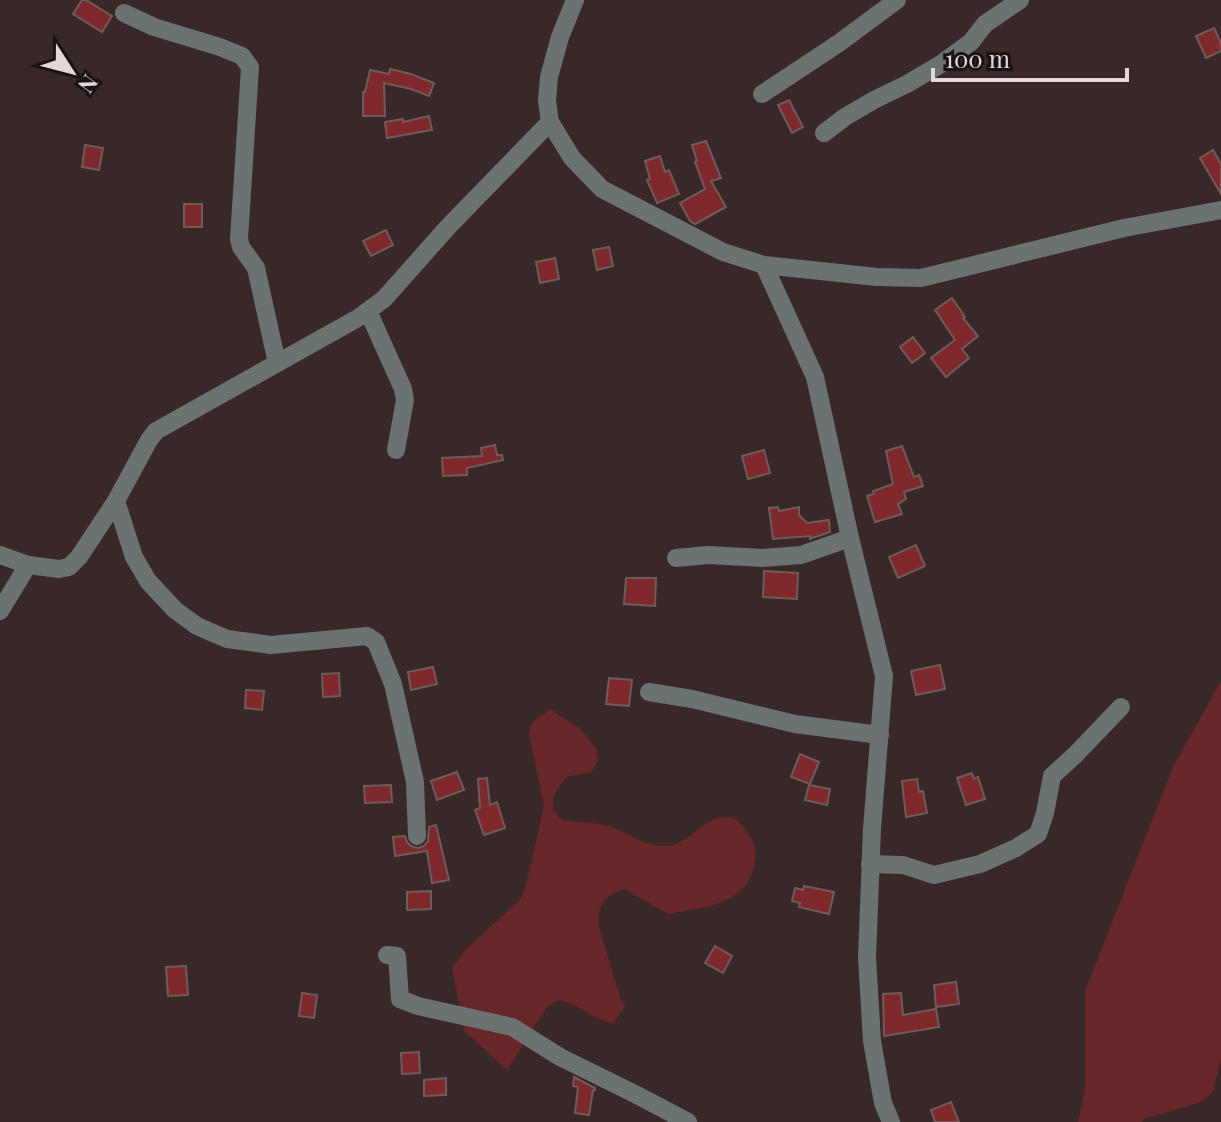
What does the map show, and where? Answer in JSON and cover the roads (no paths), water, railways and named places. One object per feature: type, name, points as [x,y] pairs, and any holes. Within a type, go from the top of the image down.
[{"type":"street","points":[[575,0],[549,77],[547,101],[550,122],[572,158],[602,189],[723,252],[764,265],[877,277],[921,278],[1124,228],[1221,210]]},
{"type":"street","points":[[762,94],[897,0]]},
{"type":"street","points":[[824,133],[845,117],[941,64],[971,42],[985,24],[1020,0]]},
{"type":"street","points":[[124,13],[154,27],[242,56],[250,67],[239,239],[256,268],[277,363]]},
{"type":"street","points":[[0,555],[28,565],[59,569],[69,567],[116,501],[156,431],[384,299],[447,228],[550,122]]},
{"type":"street","points":[[764,265],[815,377],[884,676],[870,864],[867,957],[872,1041],[883,1103],[891,1122]]},
{"type":"street","points":[[368,311],[403,389],[405,400],[396,450]]},
{"type":"street","points":[[116,501],[134,557],[148,581],[175,610],[197,626],[227,639],[271,645],[367,636],[376,642],[393,684],[415,782],[417,836]]},
{"type":"street","points":[[676,558],[801,555],[850,538]]},
{"type":"street","points":[[0,611],[28,565]]},
{"type":"street","points":[[649,692],[795,724],[880,735]]},
{"type":"street","points":[[870,864],[903,865],[934,875],[980,864],[1016,848],[1038,834],[1052,776],[1121,707]]},
{"type":"street","points":[[387,955],[397,956],[400,999],[418,1006],[512,1027],[560,1057],[688,1122]]}]
